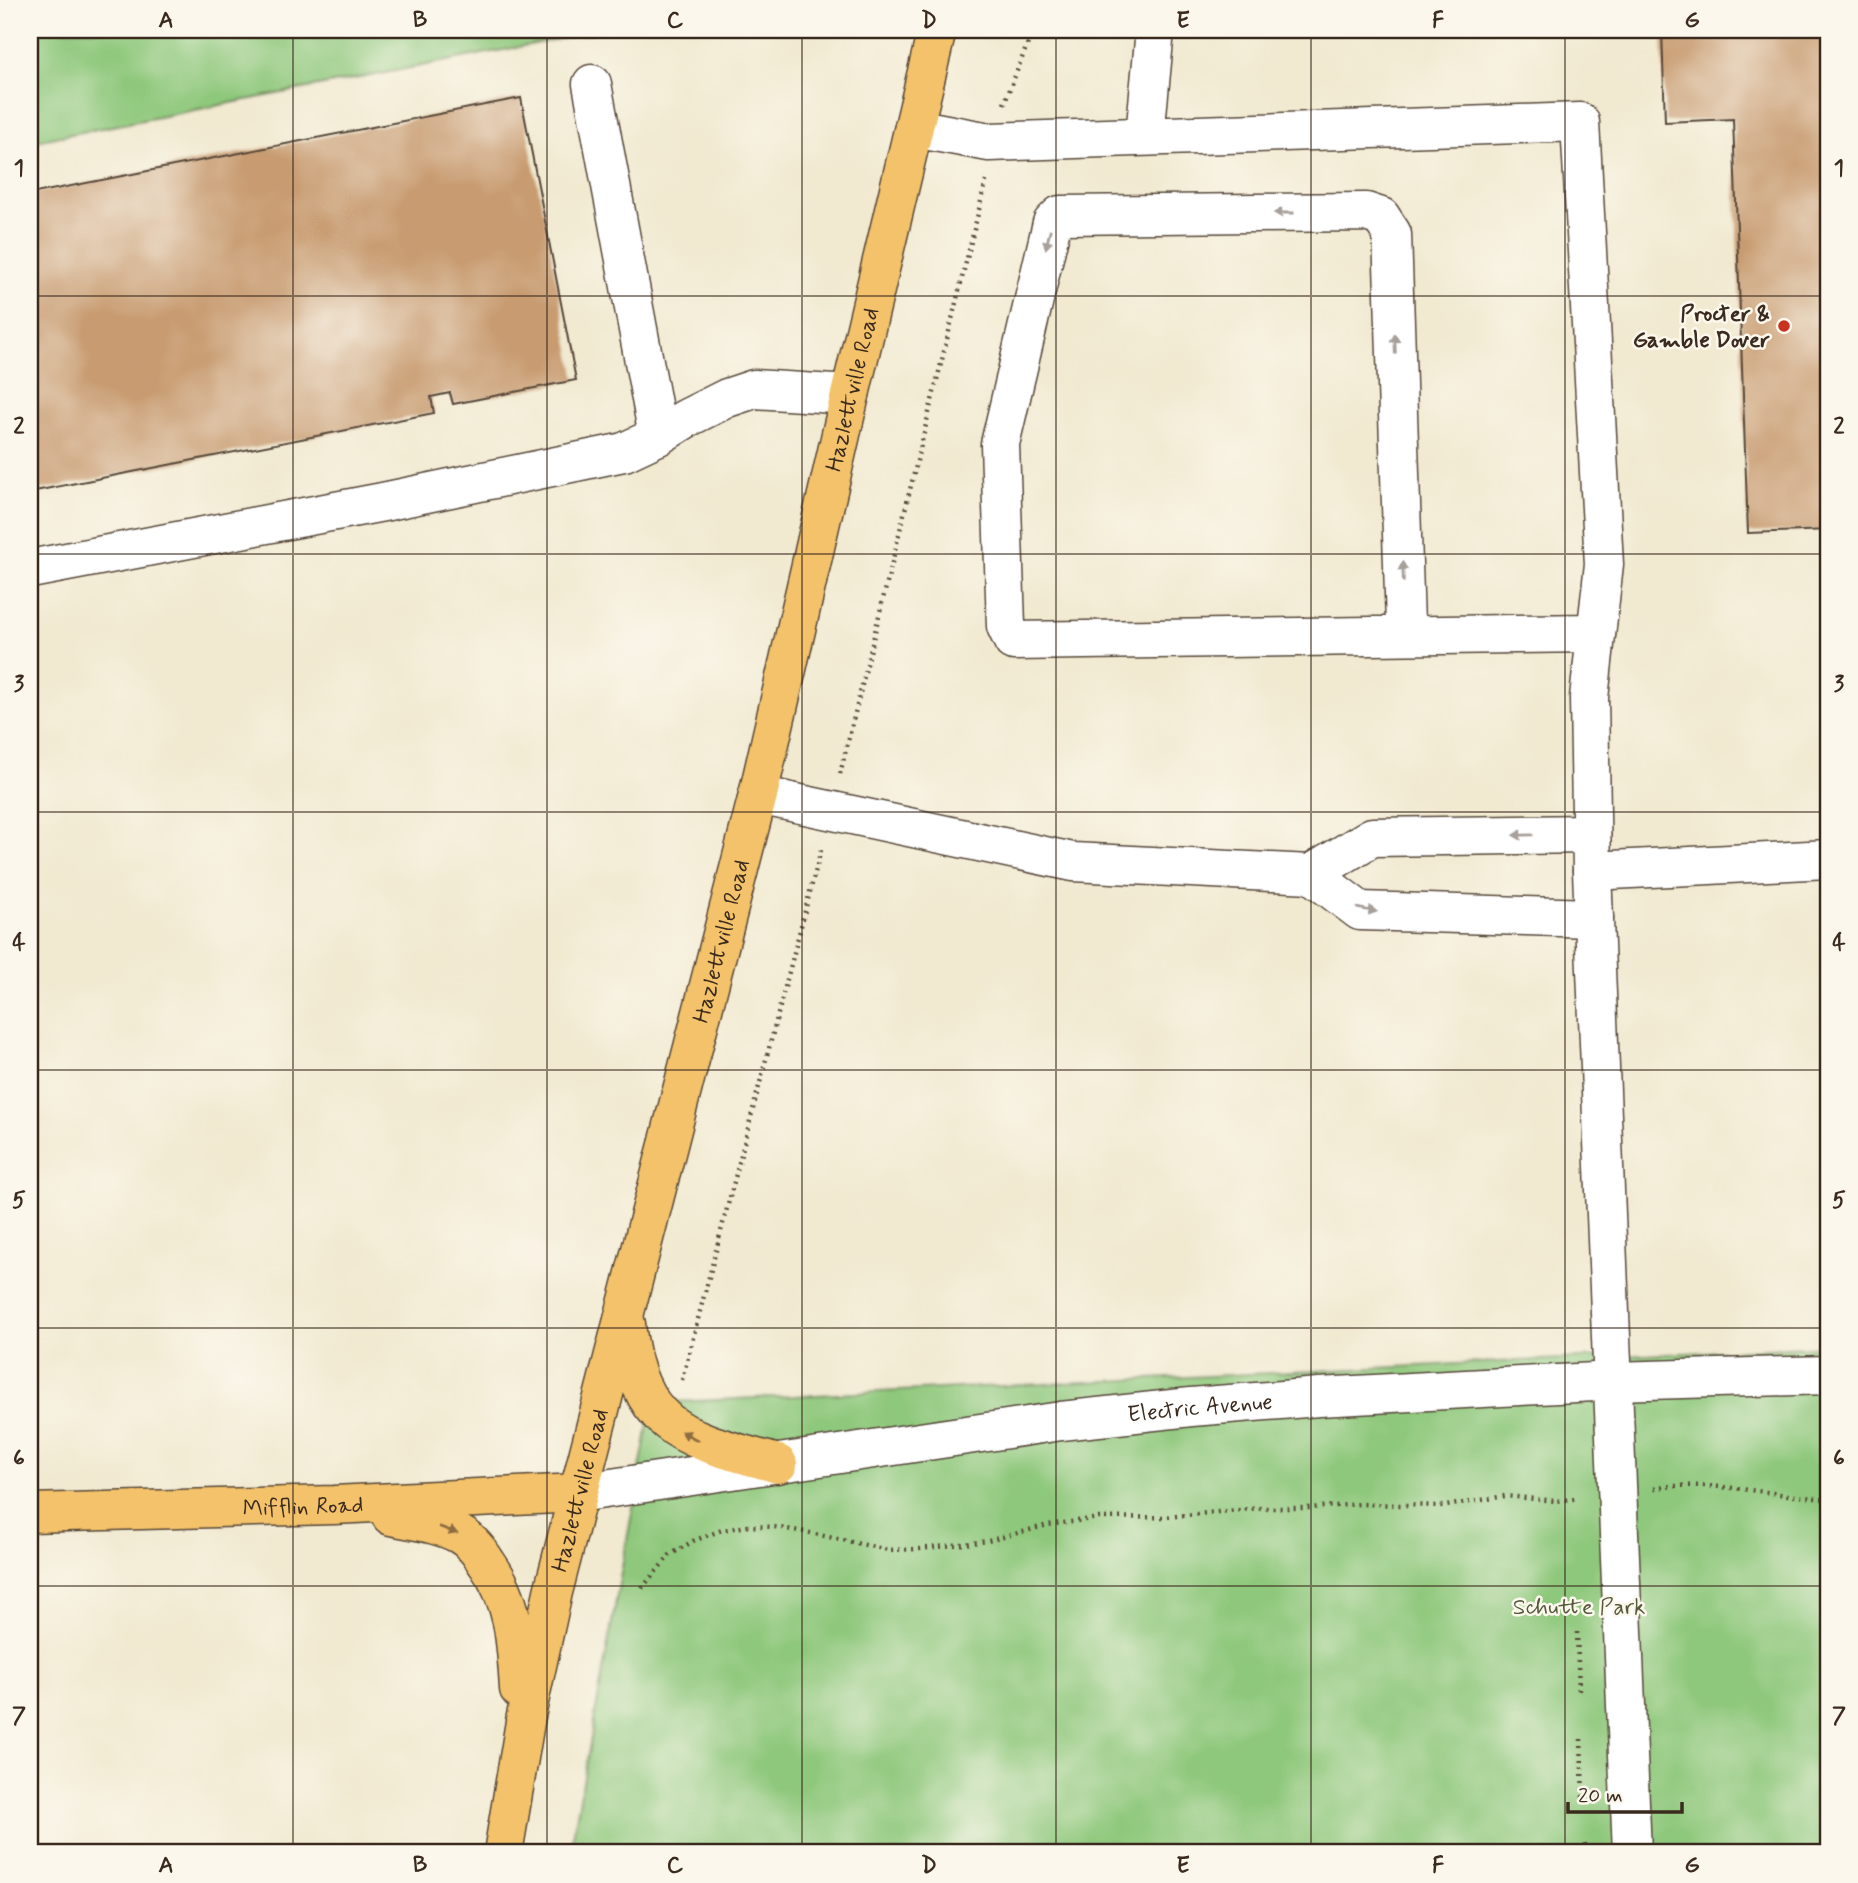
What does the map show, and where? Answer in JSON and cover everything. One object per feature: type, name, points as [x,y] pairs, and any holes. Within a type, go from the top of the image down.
[{"type":"main road","name":"Hazlettville Road","points":[[503,1853],[522,1738],[553,1592],[758,795],[937,30]]},
{"type":"main road","points":[[625,1310],[635,1374],[660,1415],[692,1438],[779,1464]]},
{"type":"main road","name":"Mifflin Road","points":[[30,1513],[334,1505],[578,1493]]},
{"type":"main road","points":[[334,1505],[439,1526],[460,1535],[480,1552],[503,1589],[512,1614],[522,1738]]},
{"type":"street","points":[[1145,136],[1155,30]]},
{"type":"street","points":[[592,84],[658,436]]},
{"type":"street","points":[[914,128],[996,141],[1580,122],[1604,564],[1589,698],[1591,834],[1597,1040],[1632,1853]]},
{"type":"street","points":[[1418,634],[1405,624],[1392,234],[1381,218],[1366,212],[1060,215],[1052,223],[1000,444],[1006,626],[1013,640],[1596,633]]},
{"type":"street","points":[[30,569],[383,502],[624,452],[727,398],[754,389],[850,395]]},
{"type":"street","points":[[758,795],[1073,862],[1311,874],[1372,837],[1591,834]]},
{"type":"street","points":[[1592,872],[1828,859]]},
{"type":"street","points":[[1311,874],[1360,911],[1594,918]]},
{"type":"street","name":"Electric Avenue","points":[[578,1493],[1061,1421],[1191,1407],[1319,1397],[1613,1381],[1828,1375]]},
{"type":"path","points":[[846,751],[1003,107],[1033,30]]},
{"type":"path","points":[[680,1388],[814,874]]},
{"type":"path","points":[[1649,1489],[1697,1485],[1729,1486],[1828,1500]]},
{"type":"path","points":[[642,1588],[670,1555],[693,1541],[722,1530],[748,1526],[806,1532],[888,1550],[920,1549],[988,1541],[1048,1525],[1099,1518],[1166,1517],[1261,1508],[1360,1504],[1446,1506],[1505,1496],[1557,1501],[1591,1496]]},
{"type":"path","points":[[1577,1632],[1579,1693]]},
{"type":"path","points":[[1581,1739],[1583,1797]]},
{"type":"path","points":[[1585,1843],[1586,1853]]},
{"type":"green space","points":[[30,30],[606,30],[30,142]]},
{"type":"green space","name":"Schutte Park","points":[[1828,1346],[1828,1853],[570,1853],[652,1403]]},
{"type":"building","name":"Procter & Gamble Dover","points":[[1662,30],[1828,30],[1828,530],[1748,533],[1733,119],[1665,122]]},
{"type":"building","points":[[521,98],[576,380],[453,404],[450,393],[431,397],[434,413],[30,492],[30,194]]},
{"type":"place","name":"Procter & Gamble Dover","points":[[1784,326]]}]
